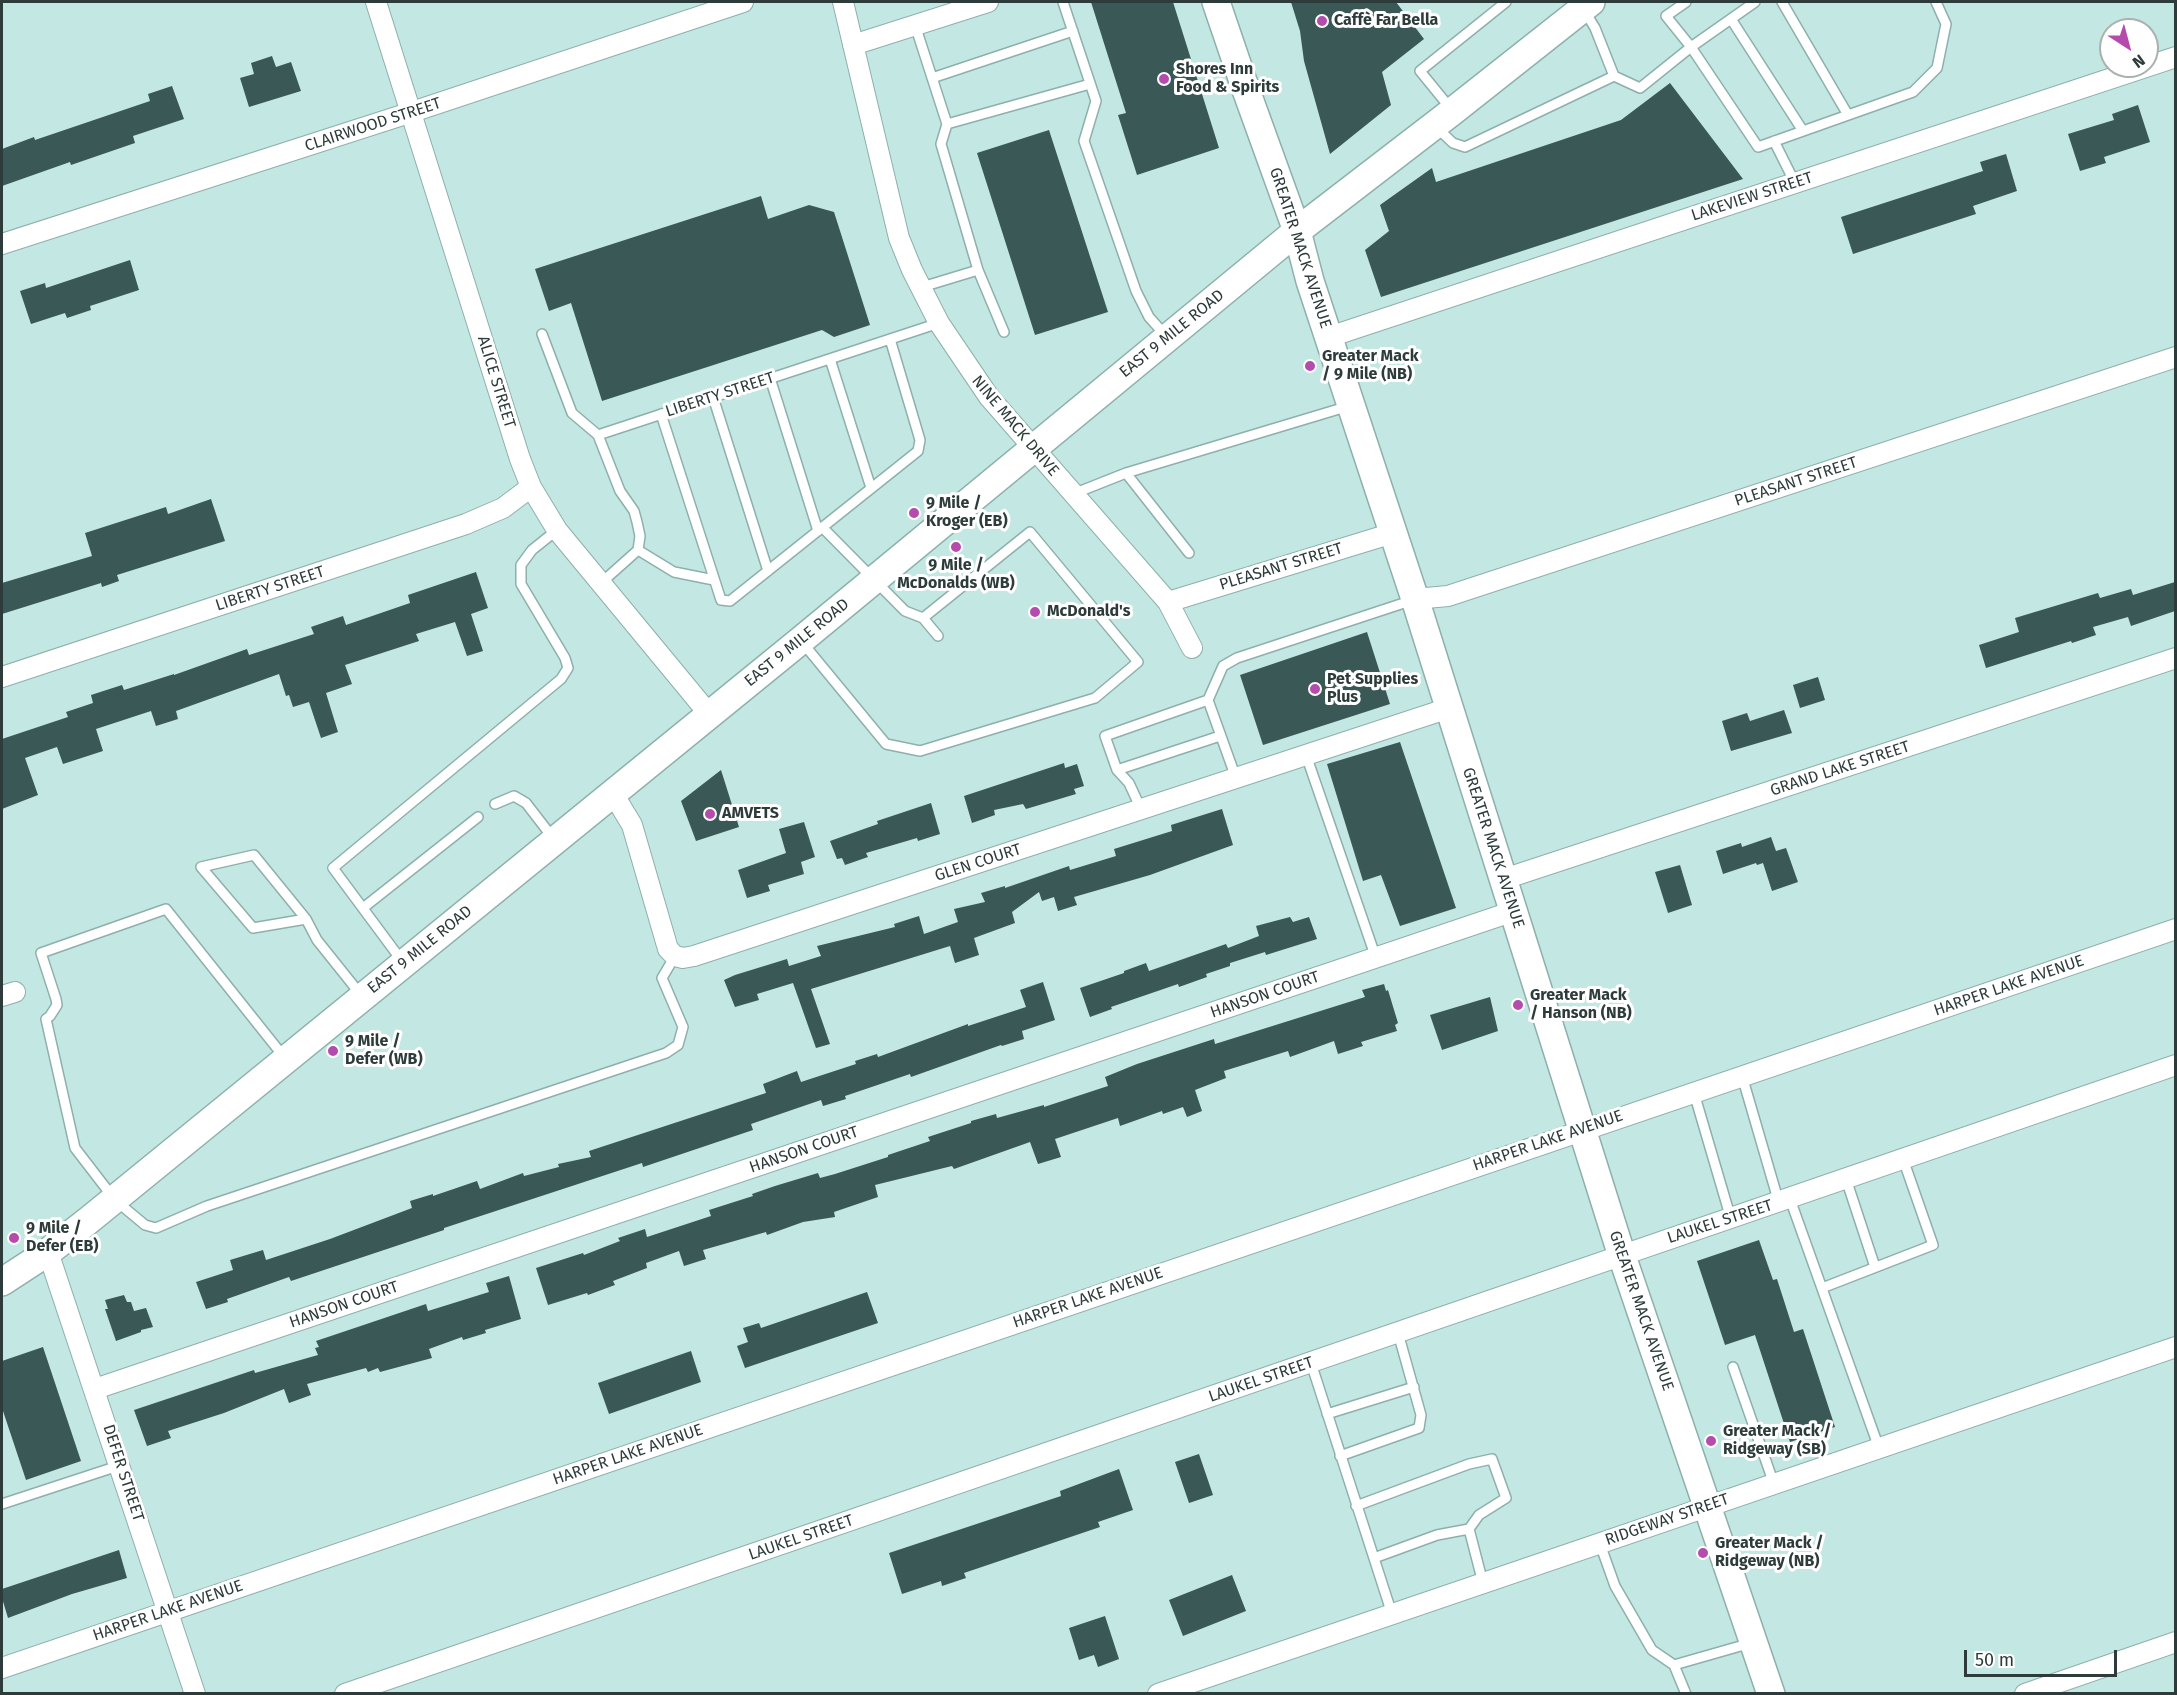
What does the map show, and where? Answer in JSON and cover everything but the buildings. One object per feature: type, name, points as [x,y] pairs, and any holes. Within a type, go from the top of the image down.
[{"type":"main road","name":"GREATER MACK AVENUE","points":[[1216,2],[1297,231],[1310,281],[1415,599],[1622,1256],[1771,1694]]},
{"type":"main road","name":"EAST 9 MILE ROAD","points":[[2,1282],[48,1252],[115,1200],[612,792],[800,641],[1297,231],[1444,118],[1586,4]]},
{"type":"street","name":"ALICE STREET","points":[[376,2],[516,447],[531,487],[557,530],[709,714]]},
{"type":"street","name":"CLAIRWOOD STREET","points":[[2,244],[412,112],[743,2]]},
{"type":"street","name":"NINE MACK DRIVE","points":[[843,2],[899,238],[912,270],[939,323],[989,398],[1168,602],[1192,648]]},
{"type":"street","points":[[853,45],[988,2]]},
{"type":"street","name":"LAKEVIEW STREET","points":[[1329,337],[2175,57]]},
{"type":"street","name":"PLEASANT STREET","points":[[1415,599],[1448,596],[2175,357]]},
{"type":"street","name":"LIBERTY STREET","points":[[2,677],[466,524],[503,508],[531,487]]},
{"type":"street","name":"PLEASANT STREET","points":[[1168,602],[1393,533]]},
{"type":"street","name":"GRAND LAKE STREET","points":[[1504,879],[2175,658]]},
{"type":"street","name":"GLEN COURT","points":[[675,956],[683,958],[694,956],[1449,708]]},
{"type":"street","points":[[612,792],[632,825],[668,949],[675,956]]},
{"type":"street","name":"HANSON COURT","points":[[95,1389],[1514,911]]},
{"type":"street","name":"HARPER LAKE AVENUE","points":[[2,1668],[2175,929]]},
{"type":"street","name":"LAUKEL STREET","points":[[345,1694],[2175,1065]]},
{"type":"street","name":"DEFER STREET","points":[[48,1252],[195,1694]]},
{"type":"street","name":"RIDGEWAY STREET","points":[[1158,1694],[2175,1347]]},
{"type":"street","points":[[2025,1694],[2175,1642]]},
{"type":"lane","points":[[1063,2],[1096,101],[1084,141],[1138,297],[1149,317],[1168,339]]},
{"type":"lane","points":[[1506,2],[1420,71],[1444,118],[1453,143],[1465,147],[1614,76]]},
{"type":"lane","points":[[1686,2],[1666,16],[1691,47],[1758,147],[1912,92],[1937,68],[1946,24],[1936,2]]},
{"type":"lane","points":[[1586,4],[1614,76],[1640,88],[1691,47],[1755,2]]},
{"type":"lane","points":[[1782,2],[1848,115]]},
{"type":"lane","points":[[1731,19],[1803,131]]},
{"type":"lane","points":[[915,25],[947,124],[941,144],[978,270],[1004,332]]},
{"type":"lane","points":[[932,78],[1073,31]]},
{"type":"lane","points":[[947,124],[1090,84]]},
{"type":"lane","points":[[1773,141],[1795,183]]},
{"type":"lane","points":[[922,288],[978,270]]},
{"type":"lane","name":"LIBERTY STREET","points":[[598,435],[939,323]]},
{"type":"lane","points":[[542,334],[572,413],[598,435],[620,491],[634,511],[640,536],[638,550],[601,584]]},
{"type":"lane","points":[[661,414],[721,600],[730,601],[918,451],[920,440],[890,339]]},
{"type":"lane","points":[[830,359],[871,488]]},
{"type":"lane","points":[[770,378],[820,529],[875,578],[905,611],[923,618],[938,636]]},
{"type":"lane","points":[[712,397],[768,571]]},
{"type":"lane","points":[[1073,494],[1126,474],[1351,405]]},
{"type":"lane","points":[[1126,474],[1189,553]]},
{"type":"lane","points":[[404,963],[333,868],[561,679],[568,668],[565,658],[521,584],[521,565],[532,550],[557,530]]},
{"type":"lane","points":[[800,641],[886,744],[920,751],[1095,698],[1138,662],[1030,531],[923,618]]},
{"type":"lane","points":[[638,550],[674,572],[714,580]]},
{"type":"lane","points":[[1236,778],[1208,700],[1223,666],[1237,658],[1415,599]]},
{"type":"lane","points":[[1141,809],[1129,783],[1117,770],[1105,736],[1208,700]]},
{"type":"lane","points":[[1117,770],[1220,736]]},
{"type":"lane","points":[[1306,755],[1376,958]]},
{"type":"lane","points":[[495,804],[514,796],[526,803],[554,840]]},
{"type":"lane","points":[[363,908],[478,818]]},
{"type":"lane","points":[[306,919],[253,928],[201,867],[254,855],[306,919],[317,940],[363,997]]},
{"type":"lane","points":[[285,1059],[166,909],[40,953],[56,999],[57,1005],[46,1019],[75,1148],[115,1200],[145,1225],[156,1228],[207,1206],[666,1053],[678,1045],[683,1027],[662,978],[675,956]]},
{"type":"lane","points":[[1742,1076],[1784,1201],[1822,1288],[1879,1448]]},
{"type":"lane","points":[[1694,1092],[1731,1219]]},
{"type":"lane","points":[[1822,1288],[1933,1245],[1903,1159]]},
{"type":"lane","points":[[1846,1179],[1875,1268]]},
{"type":"lane","points":[[1340,1456],[1419,1428],[1421,1415],[1398,1333]]},
{"type":"lane","points":[[1311,1363],[1392,1614]]},
{"type":"lane","points":[[1733,1367],[1774,1484]]},
{"type":"lane","points":[[1327,1414],[1414,1387]]},
{"type":"lane","points":[[1356,1506],[1469,1464],[1492,1460],[1506,1498],[1479,1515],[1469,1529],[1437,1535],[1374,1558]]},
{"type":"lane","points":[[2,1504],[120,1465]]},
{"type":"lane","points":[[1469,1529],[1483,1583]]},
{"type":"lane","points":[[1600,1544],[1615,1586],[1652,1650],[1674,1665],[1686,1694]]},
{"type":"lane","points":[[1674,1665],[1754,1642]]},
{"type":"place","name":"Caffè Far Bella","points":[[1322,21]]},
{"type":"place","name":"Shores Inn Food & Spirits","points":[[1164,79]]},
{"type":"place","name":"Greater Mack / 9 Mile (NB)","points":[[1310,366]]},
{"type":"place","name":"9 Mile / Kroger (EB)","points":[[914,513]]},
{"type":"place","name":"9 Mile / McDonalds (WB)","points":[[956,547]]},
{"type":"place","name":"McDonald's","points":[[1035,612]]},
{"type":"place","name":"Pet Supplies Plus","points":[[1315,689]]},
{"type":"place","name":"AMVETS","points":[[710,814]]},
{"type":"place","name":"Greater Mack / Hanson (NB)","points":[[1518,1005]]},
{"type":"place","name":"9 Mile / Defer (WB)","points":[[333,1051]]},
{"type":"place","name":"9 Mile / Defer (EB)","points":[[14,1238]]},
{"type":"place","name":"Greater Mack / Ridgeway (SB)","points":[[1711,1441]]},
{"type":"place","name":"Greater Mack / Ridgeway (NB)","points":[[1703,1553]]}]
